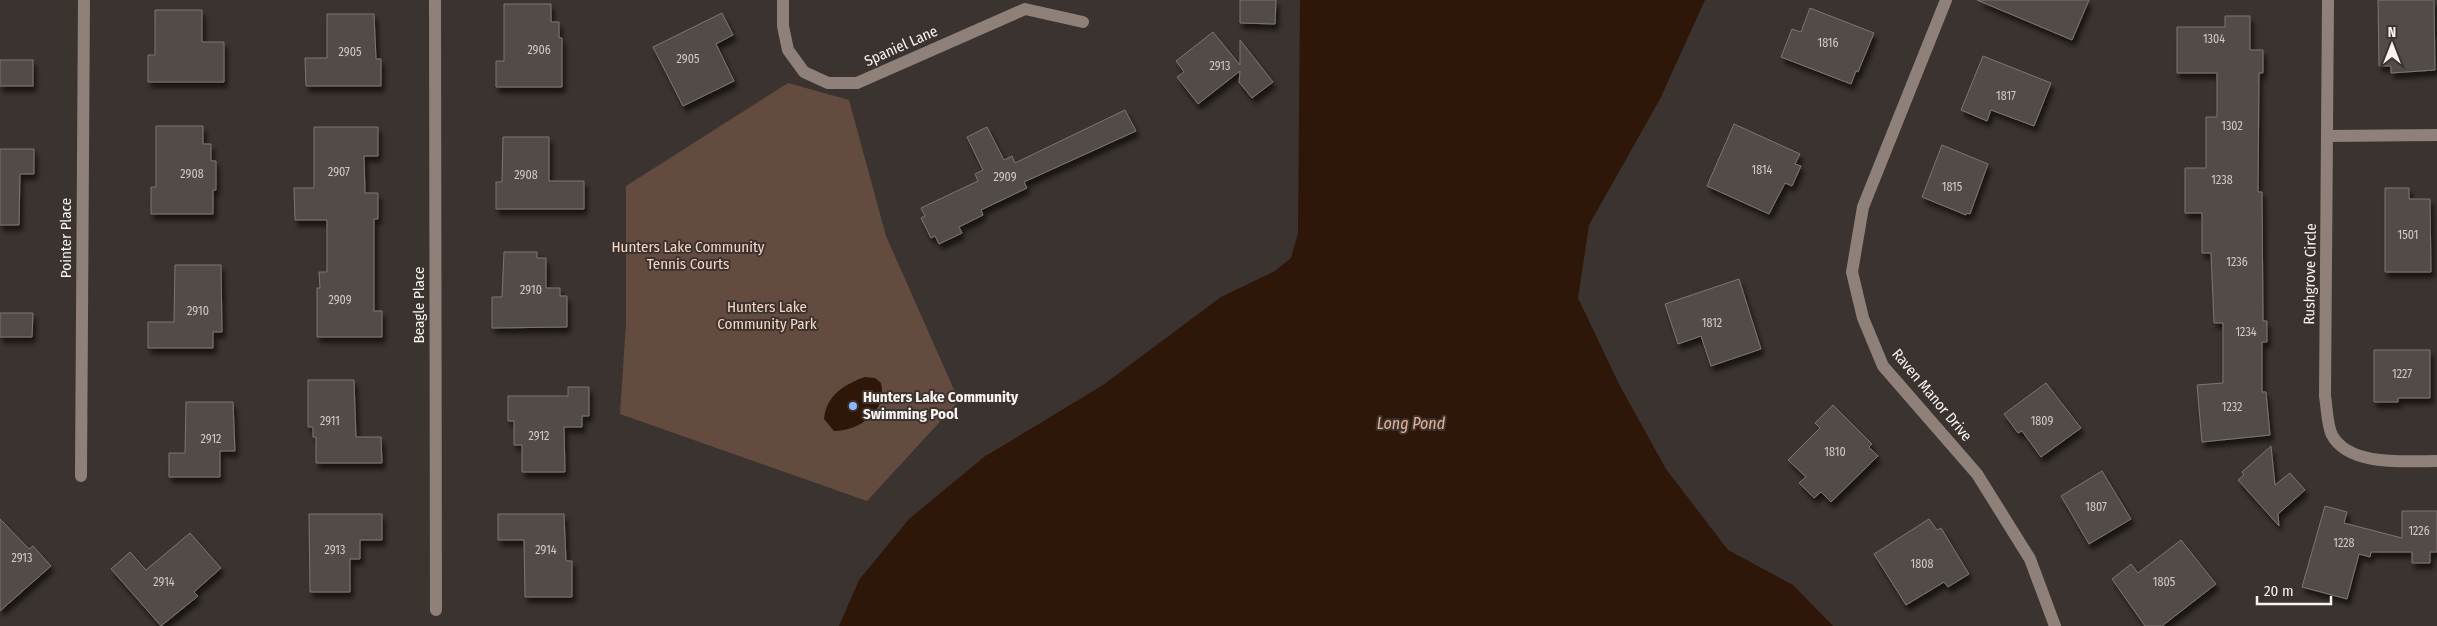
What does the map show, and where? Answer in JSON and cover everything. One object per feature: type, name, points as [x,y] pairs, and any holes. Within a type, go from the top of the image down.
[{"type":"street","name":"Pointer Place","points":[[81,476],[84,0]]},
{"type":"street","name":"Beagle Place","points":[[434,0],[436,610]]},
{"type":"street","name":"Spaniel Lane","points":[[783,0],[783,26],[788,50],[804,72],[828,83],[857,83],[1025,9],[1083,22]]},
{"type":"street","name":"Raven Manor Drive","points":[[1946,0],[1864,207],[1852,272],[1863,318],[1883,366],[1977,474],[2030,560],[2055,626]]},
{"type":"street","name":"Rushgrove Circle","points":[[2328,0],[2325,396],[2332,435],[2350,452],[2379,461],[2437,460]]},
{"type":"street","points":[[2327,136],[2437,135]]},
{"type":"green space","name":"Hunters Lake Community Park","points":[[788,83],[849,100],[886,236],[959,401],[867,501],[620,414],[626,323],[626,186]]},
{"type":"water","name":"Long Pond","points":[[1300,0],[1705,0],[1660,99],[1589,225],[1578,298],[1619,384],[1666,469],[1728,550],[1793,585],[1833,626],[839,626],[859,580],[909,519],[984,457],[1103,385],[1221,297],[1275,271],[1291,258],[1298,233]]},
{"type":"water","name":"Hunters Lake Community Swimming Pool","points":[[865,377],[875,378],[881,383],[882,393],[876,410],[870,418],[862,423],[843,430],[834,431],[824,419],[828,403],[844,387]]},
{"type":"building","points":[[1240,0],[1276,0],[1275,24],[1240,23]]},
{"type":"building","points":[[1977,0],[2089,0],[2072,40]]},
{"type":"building","points":[[2378,0],[2434,0],[2435,70],[2391,73],[2391,66],[2379,66]]},
{"type":"building","points":[[504,4],[551,4],[551,22],[559,22],[559,38],[562,38],[562,87],[496,87],[496,61],[504,61]]},
{"type":"building","points":[[1810,8],[1874,33],[1851,84],[1781,57],[1792,29],[1801,32]]},
{"type":"building","points":[[155,10],[202,10],[202,42],[224,42],[224,82],[148,82],[148,55],[155,55]]},
{"type":"building","points":[[722,13],[733,35],[716,44],[734,81],[683,106],[653,47]]},
{"type":"building","points":[[327,14],[374,14],[376,59],[381,59],[381,86],[306,86],[305,58],[327,58]]},
{"type":"building","points":[[2225,16],[2250,16],[2250,50],[2263,50],[2263,73],[2259,73],[2258,192],[2262,192],[2263,321],[2267,321],[2267,342],[2262,342],[2262,392],[2266,392],[2270,435],[2202,442],[2197,385],[2223,383],[2223,323],[2214,323],[2211,253],[2202,253],[2202,213],[2185,213],[2185,168],[2206,168],[2206,117],[2217,117],[2217,73],[2177,73],[2177,27],[2225,27]]},
{"type":"building","points":[[1213,32],[1240,65],[1240,40],[1273,82],[1252,98],[1239,82],[1240,71],[1198,104],[1177,77],[1184,72],[1176,61]]},
{"type":"building","points":[[1983,56],[2051,83],[2034,126],[1991,110],[1987,121],[1961,110]]},
{"type":"building","points":[[0,60],[33,60],[33,86],[0,86]]},
{"type":"building","points":[[1125,110],[1136,131],[1024,182],[1027,188],[981,210],[983,215],[959,227],[962,233],[939,244],[935,236],[931,238],[921,218],[925,216],[921,208],[978,181],[975,174],[983,170],[967,137],[987,127],[1004,160],[1012,156],[1015,163]]},
{"type":"building","points":[[1734,124],[1800,154],[1795,164],[1801,166],[1792,186],[1785,183],[1769,214],[1707,186]]},
{"type":"building","points":[[156,126],[203,126],[203,144],[211,144],[211,161],[216,161],[216,190],[213,190],[213,214],[151,214],[151,187],[156,187]]},
{"type":"building","points":[[314,127],[378,127],[378,156],[364,156],[365,193],[378,193],[378,219],[374,219],[374,311],[382,311],[382,337],[317,337],[317,288],[320,288],[319,272],[327,272],[327,220],[295,220],[294,188],[314,188]]},
{"type":"building","points":[[503,137],[549,137],[549,181],[584,181],[584,209],[496,209],[496,182],[502,182]]},
{"type":"building","points":[[1942,145],[1988,164],[1970,214],[1967,213],[1966,215],[1922,197]]},
{"type":"building","points":[[0,149],[34,149],[34,174],[20,174],[19,225],[0,225]]},
{"type":"building","points":[[2385,188],[2409,188],[2409,199],[2430,199],[2431,272],[2385,272]]},
{"type":"building","points":[[504,252],[537,252],[537,258],[546,258],[546,288],[560,288],[560,296],[567,296],[567,327],[492,328],[492,297],[502,297]]},
{"type":"building","points":[[175,265],[221,265],[222,332],[213,332],[213,348],[148,348],[148,322],[174,322]]},
{"type":"building","points":[[1739,279],[1761,349],[1711,366],[1701,336],[1678,344],[1665,304]]},
{"type":"building","points":[[0,313],[33,313],[32,337],[0,337]]},
{"type":"building","points":[[2374,350],[2430,350],[2430,398],[2398,398],[2398,402],[2374,402]]},
{"type":"building","points":[[308,380],[354,380],[356,437],[381,437],[382,463],[316,463],[316,437],[313,437],[313,427],[308,427]]},
{"type":"building","points":[[2046,383],[2081,428],[2041,457],[2022,431],[2018,433],[2004,414]]},
{"type":"building","points":[[568,387],[589,387],[589,416],[582,416],[582,427],[564,427],[565,472],[522,472],[522,445],[514,445],[514,421],[508,421],[508,396],[568,396]]},
{"type":"building","points":[[186,402],[233,402],[235,451],[220,451],[220,477],[169,477],[169,453],[185,453]]},
{"type":"building","points":[[1833,405],[1872,444],[1869,447],[1878,456],[1831,502],[1821,492],[1814,498],[1799,483],[1806,477],[1788,460],[1820,428],[1815,423]]},
{"type":"building","points":[[2271,446],[2275,485],[2290,473],[2305,490],[2278,514],[2279,526],[2238,480],[2244,475],[2242,472]]},
{"type":"building","points":[[2102,471],[2131,519],[2089,544],[2061,496]]},
{"type":"building","points":[[2325,506],[2347,512],[2344,523],[2402,538],[2402,511],[2437,511],[2437,552],[2430,552],[2430,563],[2412,563],[2412,552],[2371,552],[2370,557],[2359,554],[2347,599],[2302,587]]},
{"type":"building","points":[[309,514],[382,514],[382,540],[360,540],[360,559],[350,559],[350,592],[310,592]]},
{"type":"building","points":[[498,514],[564,514],[566,561],[572,561],[572,597],[525,597],[524,540],[498,540]]},
{"type":"building","points":[[0,519],[29,549],[33,546],[51,566],[0,611]]},
{"type":"building","points":[[1929,519],[1937,530],[1941,528],[1969,574],[1948,587],[1944,582],[1906,605],[1874,554]]},
{"type":"building","points":[[190,533],[221,568],[194,592],[198,596],[161,626],[111,569],[130,552],[146,570]]},
{"type":"building","points":[[2181,540],[2216,584],[2162,626],[2145,626],[2112,579],[2131,564],[2138,573]]},
{"type":"place","name":"Hunters Lake Community Swimming Pool","points":[[853,406]]},
{"type":"park label","name":"Hunters Lake Community Tennis Courts","points":[[688,256]]}]
